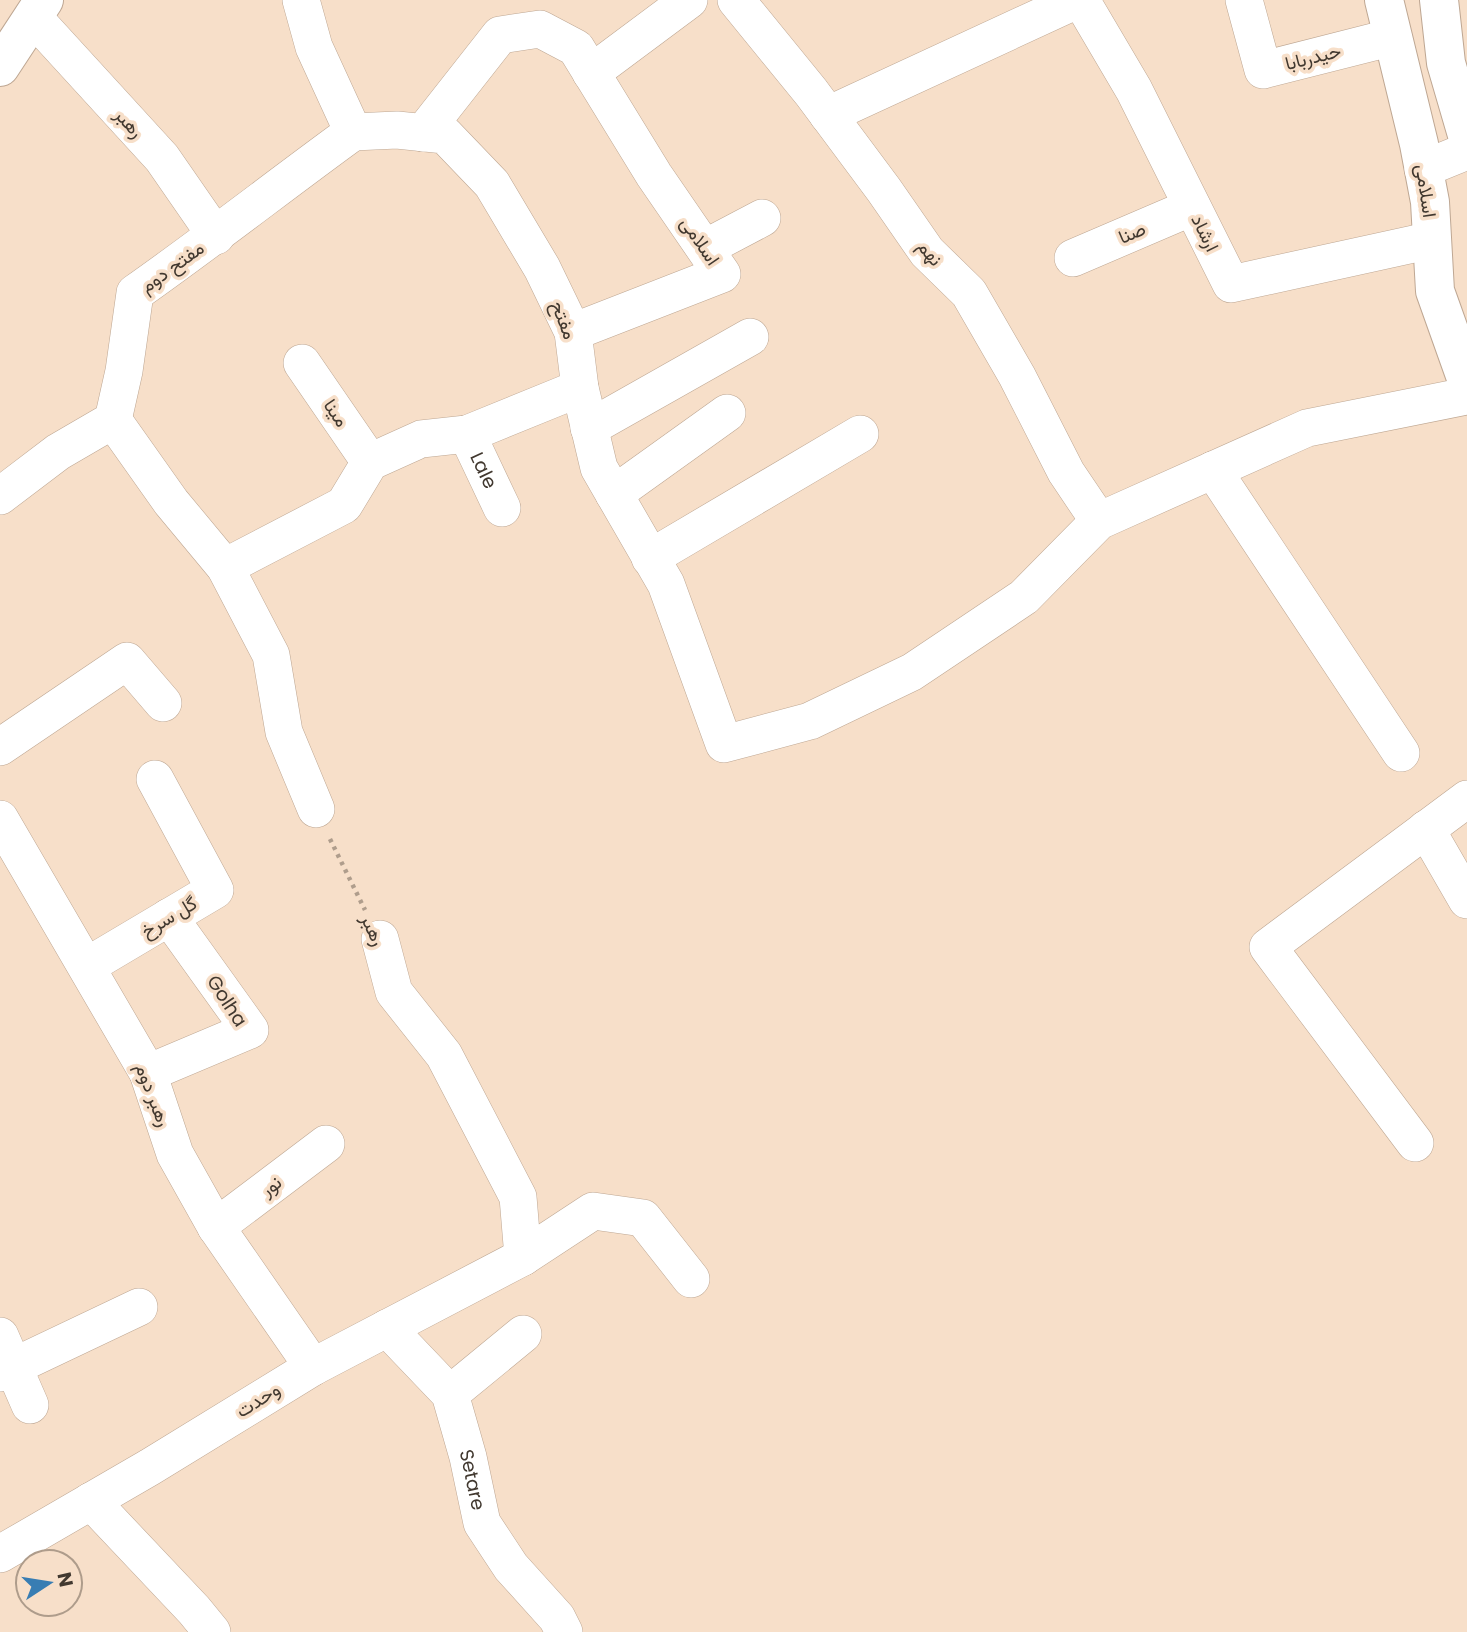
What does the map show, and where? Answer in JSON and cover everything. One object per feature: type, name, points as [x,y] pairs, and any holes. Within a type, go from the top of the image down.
[{"type":"street","points":[[301,0],[314,47],[354,132]]},
{"type":"street","points":[[591,73],[689,0]]},
{"type":"street","name":"نهم","points":[[736,0],[828,115],[927,252],[970,293],[1017,376],[1066,472],[1099,521]]},
{"type":"street","points":[[828,115],[1079,0]]},
{"type":"street","name":"ارشاد","points":[[1079,0],[1134,90],[1230,284],[1432,240]]},
{"type":"street","name":"حیدربابا","points":[[1244,0],[1263,70],[1393,37]]},
{"type":"street","name":"اسلامی","points":[[1384,0],[1430,202],[1435,291],[1467,381]]},
{"type":"street","points":[[1439,0],[1446,64],[1467,135]]},
{"type":"street","points":[[0,67],[39,8]]},
{"type":"street","name":"رهبر","points":[[39,8],[162,158],[216,236]]},
{"type":"street","name":"اسلامی","points":[[423,133],[500,35],[540,29],[576,48],[654,175],[722,274],[573,332]]},
{"type":"street","name":"مفتح","points":[[354,132],[397,130],[445,135],[492,184],[542,268],[573,332],[580,388],[599,468],[666,584],[724,744],[810,721],[912,672],[1024,597],[1099,521]]},
{"type":"street","name":"مفتح دوم","points":[[113,420],[124,371],[135,293],[354,132]]},
{"type":"street","points":[[1423,169],[1467,151]]},
{"type":"street","name":"صنا","points":[[1073,258],[1192,207]]},
{"type":"street","points":[[705,248],[762,218]]},
{"type":"street","points":[[589,428],[750,337]]},
{"type":"street","name":"مینا","points":[[302,363],[370,462]]},
{"type":"street","points":[[225,567],[344,505],[370,462],[421,439],[467,434],[580,388]]},
{"type":"street","points":[[1099,521],[1307,428],[1467,396]]},
{"type":"street","points":[[614,494],[727,413]]},
{"type":"street","points":[[0,496],[58,452],[113,420],[172,502],[225,567],[271,655],[284,732],[316,809]]},
{"type":"street","name":"Lale","points":[[467,434],[502,508]]},
{"type":"street","points":[[650,558],[860,434]]},
{"type":"street","points":[[1213,470],[1401,753]]},
{"type":"street","points":[[0,747],[127,662],[163,703]]},
{"type":"street","name":"گل سرخ","points":[[87,966],[215,890],[155,779]]},
{"type":"street","points":[[1415,1143],[1268,947],[1467,799]]},
{"type":"street","name":"رهبر دوم","points":[[0,820],[148,1073],[175,1154],[216,1227],[313,1367]]},
{"type":"street","points":[[1426,829],[1467,900]]},
{"type":"street","name":"Golha","points":[[148,1073],[250,1030],[169,917]]},
{"type":"street","name":"رهبر","points":[[380,939],[394,992],[444,1055],[519,1197],[523,1257]]},
{"type":"street","name":"نور","points":[[216,1227],[326,1144]]},
{"type":"street","points":[[523,1257],[593,1211],[643,1218],[691,1279]]},
{"type":"street","name":"وحدت","points":[[0,1554],[313,1367],[523,1257]]},
{"type":"street","points":[[30,1405],[4,1359],[139,1307]]},
{"type":"street","name":"Setare","points":[[387,1328],[450,1394],[468,1457],[482,1523],[511,1567],[556,1618],[564,1632]]},
{"type":"street","points":[[450,1394],[523,1334]]},
{"type":"street","points":[[91,1500],[212,1632]]},
{"type":"path","name":"رهبر","points":[[316,809],[380,939]]}]
